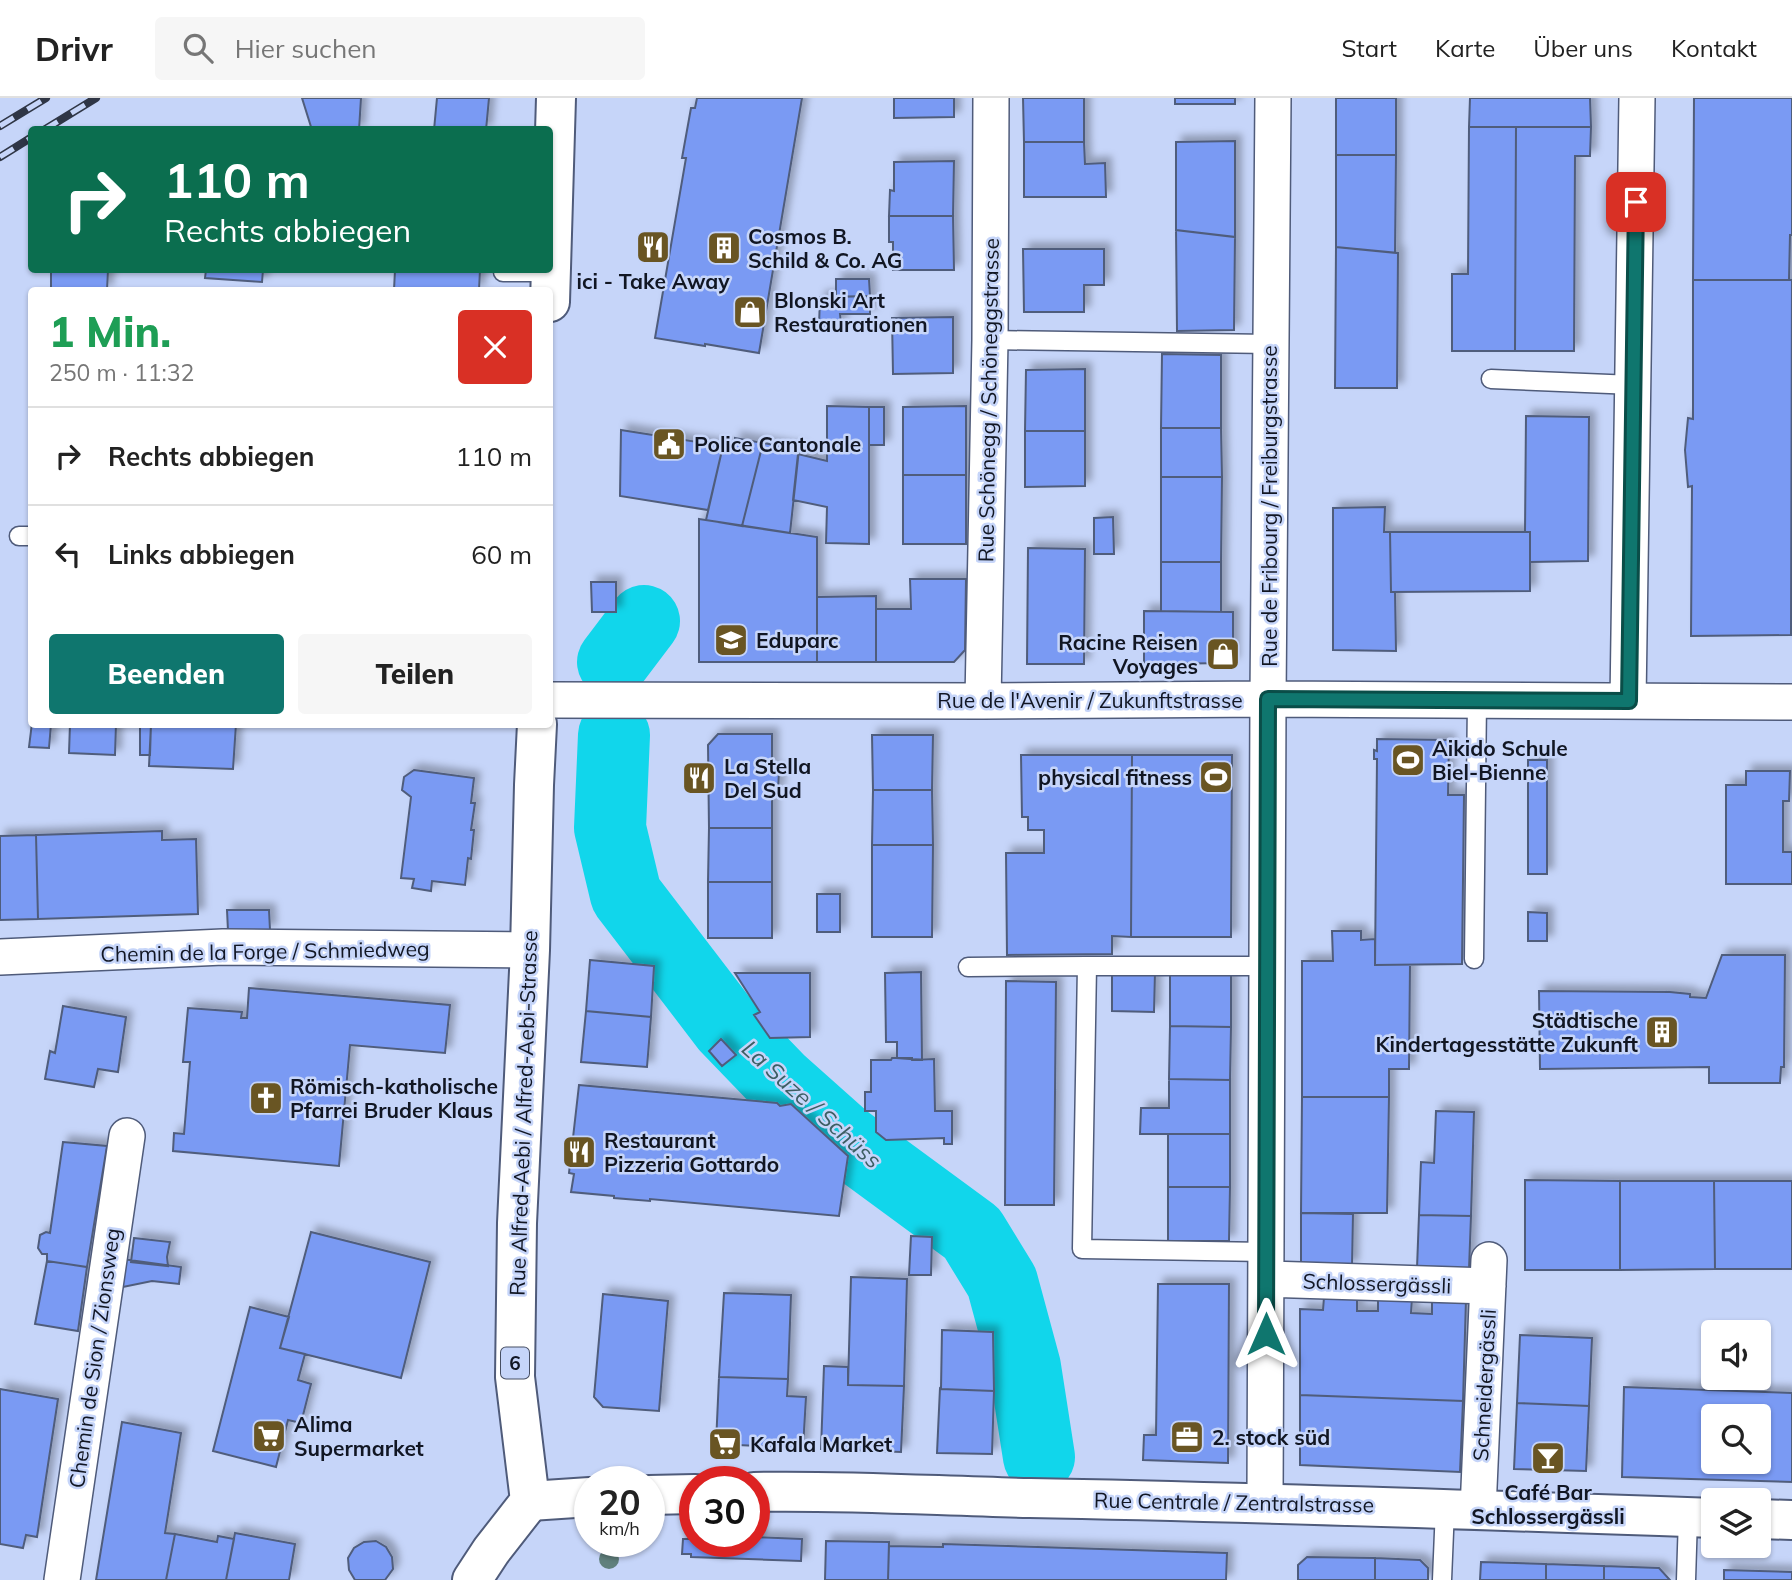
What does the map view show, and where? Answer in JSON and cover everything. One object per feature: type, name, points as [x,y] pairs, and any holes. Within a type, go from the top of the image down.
[{"type":"main road","points":[[553,192],[556,98]]},
{"type":"main road","name":"Rue Alfred-Aebi / Alfred-Aebi-Strasse","points":[[530,1501],[515,1377],[517,1223],[537,728]]},
{"type":"main road","name":"Rue Centrale / Zentralstrasse","points":[[770,1492],[1265,1502],[1701,1517]]},
{"type":"main road","points":[[472,1580],[530,1501],[574,1498]]},
{"type":"main road","points":[[1771,1519],[1792,1520]]},
{"type":"street","name":"Rue Schönegg / Schöneggstrasse","points":[[983,701],[992,98]]},
{"type":"street","name":"Rue de Fribourg / Freiburgstrasse","points":[[1265,1502],[1273,98]]},
{"type":"street","points":[[1629,701],[1637,98]]},
{"type":"street","name":"Rue de l'Avenir / Zukunftstrasse","points":[[553,700],[1268,699],[1792,702]]},
{"type":"street","name":"Chemin de la Forge / Schmiedweg","points":[[0,957],[223,947],[530,950]]},
{"type":"street","name":"Chemin de Sion / Zionsweg","points":[[62,1580],[127,1136]]},
{"type":"street","name":"Schlossergässli","points":[[1266,1266],[1489,1273]]},
{"type":"street","name":"Schneidergässli","points":[[1461,1509],[1489,1273]]},
{"type":"lane","points":[[506,273],[550,287]]},
{"type":"lane","points":[[990,340],[1270,344]]},
{"type":"lane","points":[[1491,379],[1634,385]]},
{"type":"lane","points":[[1474,959],[1477,700]]},
{"type":"lane","points":[[1087,965],[1082,1249],[1266,1266]]},
{"type":"lane","points":[[968,967],[1267,966]]},
{"type":"lane","points":[[1442,1580],[1461,1509]]},
{"type":"lane","points":[[1686,1580],[1701,1517]]},
{"type":"building","points":[[302,98],[361,98],[359,126],[311,126]]},
{"type":"building","points":[[437,98],[489,98],[486,126],[434,126]]},
{"type":"building","name":"Cosmos B. Schild & Co. AG","points":[[697,98],[802,98],[759,353],[655,338],[686,158],[682,158],[691,108],[695,108]]},
{"type":"building","points":[[894,98],[954,98],[954,117],[894,118]]},
{"type":"building","points":[[1023,98],[1084,98],[1084,142],[1024,142]]},
{"type":"building","points":[[1175,98],[1235,98],[1235,104],[1175,104]]},
{"type":"building","points":[[1336,98],[1396,98],[1396,155],[1336,155]]},
{"type":"building","points":[[1470,98],[1590,98],[1591,127],[1469,127]]},
{"type":"building","points":[[1694,98],[1792,98],[1792,235],[1789,280],[1693,280]]},
{"type":"building","points":[[1469,127],[1516,127],[1515,351],[1452,351],[1452,274],[1468,274]]},
{"type":"building","points":[[1516,127],[1591,127],[1590,156],[1575,156],[1574,351],[1515,351]]},
{"type":"building","points":[[1235,141],[1235,237],[1176,230],[1176,142]]},
{"type":"building","points":[[1024,142],[1084,142],[1085,164],[1105,163],[1106,197],[1024,197]]},
{"type":"building","points":[[1336,155],[1396,155],[1395,253],[1336,247]]},
{"type":"building","points":[[954,161],[953,216],[889,216],[890,190],[894,191],[894,162]]},
{"type":"building","points":[[889,216],[953,216],[954,270],[893,270]]},
{"type":"building","points":[[1176,230],[1235,237],[1234,330],[1177,331]]},
{"type":"building","points":[[1336,247],[1398,253],[1397,388],[1335,388]]},
{"type":"building","points":[[1023,249],[1104,249],[1104,285],[1084,285],[1084,312],[1024,312]]},
{"type":"building","points":[[51,273],[108,273],[107,287],[51,287]]},
{"type":"building","points":[[206,273],[263,273],[262,282],[205,278]]},
{"type":"building","points":[[395,273],[480,273],[479,287],[394,287]]},
{"type":"building","points":[[836,279],[869,279],[870,296],[836,297]]},
{"type":"building","points":[[1693,280],[1792,280],[1791,635],[1691,636],[1692,486],[1688,487],[1685,450],[1688,418],[1693,419]]},
{"type":"building","points":[[870,296],[870,314],[840,314],[841,325],[819,326],[820,297]]},
{"type":"building","points":[[953,317],[953,373],[893,374],[892,318]]},
{"type":"building","points":[[1162,354],[1221,355],[1221,428],[1161,428]]},
{"type":"building","points":[[1085,369],[1085,431],[1025,431],[1026,370]]},
{"type":"building","points":[[827,406],[869,407],[869,544],[826,543],[827,507],[793,500],[798,454],[827,461]]},
{"type":"building","points":[[966,406],[966,475],[903,475],[903,407]]},
{"type":"building","points":[[869,407],[884,407],[884,445],[869,445]]},
{"type":"building","points":[[1526,416],[1589,417],[1588,561],[1530,562],[1530,532],[1525,532]]},
{"type":"building","points":[[1161,428],[1221,428],[1222,477],[1161,477]]},
{"type":"building","points":[[621,430],[723,446],[708,510],[620,496]]},
{"type":"building","points":[[1025,431],[1085,431],[1085,486],[1025,487]]},
{"type":"building","points":[[735,438],[763,443],[742,526],[706,520],[723,446],[735,449]]},
{"type":"building","points":[[763,443],[799,449],[790,533],[742,526]]},
{"type":"building","points":[[903,475],[966,475],[966,544],[903,544]]},
{"type":"building","points":[[1161,477],[1222,477],[1221,562],[1161,562]]},
{"type":"building","points":[[1385,507],[1384,532],[1390,532],[1391,592],[1395,592],[1396,651],[1333,650],[1333,508]]},
{"type":"building","points":[[1113,517],[1114,554],[1094,554],[1094,518]]},
{"type":"building","points":[[699,519],[817,537],[817,662],[699,662]]},
{"type":"building","points":[[1390,532],[1530,532],[1530,591],[1391,592]]},
{"type":"building","points":[[1028,548],[1085,549],[1084,664],[1027,664]]},
{"type":"building","points":[[1161,562],[1221,562],[1221,612],[1161,611]]},
{"type":"building","points":[[910,579],[966,579],[965,650],[954,662],[876,662],[876,609],[911,609]]},
{"type":"building","points":[[591,582],[616,582],[616,612],[592,612]]},
{"type":"building","points":[[876,596],[876,662],[817,662],[817,597]]},
{"type":"building","points":[[1144,611],[1233,612],[1233,663],[1144,664]]},
{"type":"building","points":[[31,728],[51,728],[49,748],[29,747]]},
{"type":"building","points":[[70,728],[116,728],[115,755],[69,753]]},
{"type":"building","points":[[140,728],[151,728],[150,755],[140,755]]},
{"type":"building","points":[[151,728],[236,728],[233,769],[149,766]]},
{"type":"building","points":[[718,734],[772,734],[772,772],[779,771],[778,791],[772,793],[772,828],[709,828],[708,745]]},
{"type":"building","points":[[872,735],[933,735],[932,790],[873,790]]},
{"type":"building","points":[[1377,739],[1449,740],[1448,795],[1464,795],[1462,964],[1375,965],[1377,759],[1374,759],[1374,750],[1377,751]]},
{"type":"building","points":[[1021,755],[1132,755],[1131,937],[1112,936],[1112,954],[1007,955],[1006,853],[1044,853],[1044,830],[1028,830],[1028,817],[1022,817]]},
{"type":"building","points":[[1132,755],[1232,755],[1231,937],[1131,937]]},
{"type":"building","points":[[1528,760],[1547,760],[1547,874],[1528,874]]},
{"type":"building","points":[[414,770],[474,778],[471,803],[475,803],[471,830],[474,830],[465,885],[432,881],[431,891],[412,888],[414,879],[401,878],[411,797],[402,790],[404,777]]},
{"type":"building","points":[[1746,771],[1790,771],[1789,801],[1783,801],[1783,852],[1792,852],[1792,884],[1726,884],[1726,785],[1746,785]]},
{"type":"building","points":[[873,790],[932,790],[933,845],[872,845]]},
{"type":"building","points":[[709,828],[772,828],[772,882],[708,882]]},
{"type":"building","points":[[162,831],[162,840],[196,839],[198,914],[38,919],[36,835]]},
{"type":"building","points":[[36,835],[38,919],[0,920],[0,836]]},
{"type":"building","points":[[872,845],[933,845],[932,937],[872,937]]},
{"type":"building","points":[[708,882],[772,882],[772,938],[708,938]]},
{"type":"building","points":[[817,894],[840,894],[840,932],[817,932]]},
{"type":"building","points":[[227,910],[269,910],[270,930],[228,931]]},
{"type":"building","points":[[1528,912],[1547,913],[1547,941],[1528,941]]},
{"type":"building","points":[[1332,931],[1361,931],[1361,940],[1375,939],[1375,965],[1410,965],[1409,1069],[1389,1069],[1389,1097],[1302,1097],[1302,961],[1333,961]]},
{"type":"building","name":"Städtische Kindertagesstätte Zukunft","points":[[1722,955],[1785,955],[1784,1067],[1781,1067],[1780,1083],[1709,1083],[1709,1067],[1540,1069],[1539,991],[1670,992],[1706,998]]},
{"type":"building","points":[[590,960],[654,966],[651,1017],[586,1011]]},
{"type":"building","points":[[921,972],[922,1060],[897,1058],[897,1042],[886,1042],[885,973]]},
{"type":"building","points":[[1155,972],[1154,1012],[1112,1011],[1112,973]]},
{"type":"building","points":[[735,973],[810,973],[810,1037],[770,1038],[754,1015],[760,1012]]},
{"type":"building","points":[[1170,973],[1231,973],[1231,1027],[1170,1026]]},
{"type":"building","points":[[1006,981],[1056,982],[1054,1205],[1005,1205]]},
{"type":"building","name":"Römisch-katholische Pfarrei Bruder Klaus","points":[[249,988],[450,1005],[445,1053],[350,1045],[339,1166],[173,1151],[174,1133],[184,1134],[190,1062],[183,1062],[188,1008],[242,1012],[241,1018],[247,1018]]},
{"type":"building","points":[[63,1006],[126,1017],[118,1072],[98,1069],[94,1087],[45,1079],[50,1051],[55,1053]]},
{"type":"building","points":[[586,1011],[651,1017],[647,1067],[581,1062]]},
{"type":"building","points":[[1170,1026],[1231,1027],[1230,1080],[1169,1079]]},
{"type":"building","points":[[721,1039],[736,1055],[722,1066],[709,1051]]},
{"type":"building","points":[[934,1059],[935,1111],[952,1111],[952,1144],[944,1144],[944,1138],[886,1140],[876,1132],[876,1111],[865,1111],[865,1092],[871,1092],[871,1060]]},
{"type":"building","points":[[1169,1079],[1230,1080],[1230,1134],[1140,1134],[1141,1108],[1169,1108]]},
{"type":"building","points":[[579,1085],[777,1103],[780,1106],[791,1104],[848,1156],[839,1216],[614,1198],[571,1192],[574,1174],[569,1173]]},
{"type":"building","points":[[1302,1097],[1389,1097],[1387,1213],[1301,1213]]},
{"type":"building","points":[[1436,1111],[1474,1112],[1471,1216],[1419,1215],[1421,1162],[1434,1163]]},
{"type":"building","points":[[1168,1134],[1230,1134],[1230,1187],[1168,1187]]},
{"type":"building","points":[[63,1142],[107,1146],[87,1267],[47,1261],[47,1254],[42,1254],[38,1248],[40,1235],[50,1233]]},
{"type":"building","points":[[1525,1180],[1620,1181],[1620,1270],[1525,1270]]},
{"type":"building","points":[[1620,1181],[1714,1181],[1715,1269],[1620,1270]]},
{"type":"building","points":[[1714,1181],[1792,1181],[1792,1269],[1715,1269]]},
{"type":"building","points":[[1168,1187],[1230,1187],[1229,1241],[1168,1241]]},
{"type":"building","points":[[1301,1213],[1353,1214],[1352,1266],[1301,1266]]},
{"type":"building","points":[[1419,1215],[1471,1216],[1469,1269],[1417,1268]]},
{"type":"building","points":[[311,1232],[430,1262],[401,1378],[280,1348]]},
{"type":"building","points":[[911,1236],[932,1237],[931,1275],[909,1275]]},
{"type":"building","points":[[134,1238],[170,1242],[168,1266],[131,1262]]},
{"type":"building","points":[[122,1259],[181,1267],[179,1284],[152,1281],[118,1288]]},
{"type":"building","points":[[47,1261],[87,1267],[78,1331],[35,1324]]},
{"type":"building","points":[[851,1277],[907,1279],[904,1386],[848,1385]]},
{"type":"building","points":[[1158,1284],[1229,1284],[1228,1463],[1143,1460],[1144,1435],[1156,1435]]},
{"type":"building","points":[[724,1293],[791,1295],[788,1379],[719,1377]]},
{"type":"building","points":[[603,1294],[668,1301],[659,1411],[603,1407],[594,1397]]},
{"type":"building","points":[[1324,1297],[1357,1297],[1357,1311],[1378,1311],[1378,1297],[1412,1298],[1411,1313],[1432,1314],[1432,1298],[1466,1299],[1463,1401],[1300,1395],[1300,1309],[1323,1310]]},
{"type":"building","points":[[250,1307],[289,1317],[280,1348],[305,1354],[298,1380],[311,1384],[301,1423],[288,1420],[276,1467],[213,1451]]},
{"type":"building","points":[[942,1330],[993,1332],[994,1391],[941,1389]]},
{"type":"building","points":[[1520,1335],[1592,1338],[1589,1406],[1517,1403]]},
{"type":"building","points":[[824,1366],[848,1367],[848,1385],[904,1386],[901,1452],[821,1449]]},
{"type":"building","points":[[719,1377],[788,1379],[787,1396],[806,1397],[803,1448],[716,1444]]},
{"type":"building","points":[[941,1387],[994,1391],[992,1454],[937,1453]]},
{"type":"building","points":[[1624,1387],[1792,1393],[1792,1482],[1622,1477]]},
{"type":"building","points":[[0,1389],[58,1399],[37,1537],[26,1535],[23,1548],[0,1544]]},
{"type":"building","points":[[1300,1395],[1463,1401],[1460,1472],[1300,1465]]},
{"type":"building","points":[[1517,1403],[1589,1406],[1586,1471],[1514,1469]]},
{"type":"building","points":[[122,1422],[181,1433],[165,1533],[175,1534],[166,1580],[96,1580]]},
{"type":"building","points":[[235,1533],[295,1544],[289,1580],[226,1580]]},
{"type":"building","points":[[175,1534],[217,1542],[218,1536],[234,1539],[226,1580],[166,1580]]},
{"type":"building","points":[[770,1538],[802,1539],[801,1561],[691,1557],[770,1557]]},
{"type":"building","points":[[376,1541],[386,1547],[392,1557],[393,1569],[385,1580],[355,1580],[349,1570],[348,1558],[354,1548],[364,1542]]},
{"type":"building","points":[[826,1541],[889,1542],[888,1580],[825,1580]]},
{"type":"building","points":[[943,1544],[1227,1553],[1226,1580],[888,1580],[889,1546],[943,1547]]},
{"type":"building","points":[[1307,1557],[1375,1558],[1375,1580],[1298,1580],[1298,1565]]},
{"type":"building","points":[[1375,1558],[1420,1560],[1428,1568],[1428,1580],[1375,1580]]},
{"type":"building","points":[[1481,1562],[1546,1564],[1546,1580],[1480,1580]]},
{"type":"building","points":[[1546,1564],[1604,1566],[1604,1580],[1546,1580]]},
{"type":"building","points":[[1604,1566],[1659,1568],[1670,1580],[1604,1580]]},
{"type":"building","points":[[1724,1570],[1792,1572],[1792,1580],[1724,1580]]},
{"type":"waterway","name":"La Suze / Schüss","points":[[613,662],[644,621]]},
{"type":"waterway","name":"La Suze / Schüss","points":[[614,735],[610,828],[626,895],[727,1027],[780,1082],[844,1139],[972,1233],[1002,1282],[1025,1367],[1039,1457]]},
{"type":"railway","points":[[0,126],[46,98]]},
{"type":"railway","points":[[50,126],[96,98]]},
{"type":"railway","points":[[0,157],[28,140]]},
{"type":"place","name":"ici - Take Away","points":[[653,247]]},
{"type":"place","name":"Cosmos B. Schild & Co. AG","points":[[724,248]]},
{"type":"place","name":"Blonski Art Restaurationen","points":[[750,312]]},
{"type":"place","name":"Police Cantonale","points":[[669,444]]},
{"type":"place","name":"Eduparc","points":[[731,640]]},
{"type":"place","name":"Racine Reisen Voyages","points":[[1223,654]]},
{"type":"place","name":"Aikido Schule Biel-Bienne","points":[[1408,760]]},
{"type":"place","name":"physical fitness","points":[[1216,777]]},
{"type":"place","name":"La Stella Del Sud","points":[[699,778]]},
{"type":"place","name":"Städtische Kindertagesstätte Zukunft","points":[[1662,1032]]},
{"type":"place","name":"Römisch-katholische Pfarrei Bruder Klaus","points":[[266,1098]]},
{"type":"place","name":"Restaurant Pizzeria Gottardo","points":[[579,1152]]},
{"type":"place","name":"Alima Supermarket","points":[[269,1436]]},
{"type":"place","name":"2. stock süd","points":[[1187,1437]]},
{"type":"place","name":"Kafala Market","points":[[725,1444]]},
{"type":"place","name":"Café Bar Schlossergässli","points":[[1548,1458]]},
{"type":"route","points":[[1266,1334],[1268,699],[1629,701],[1636,202]]}]
